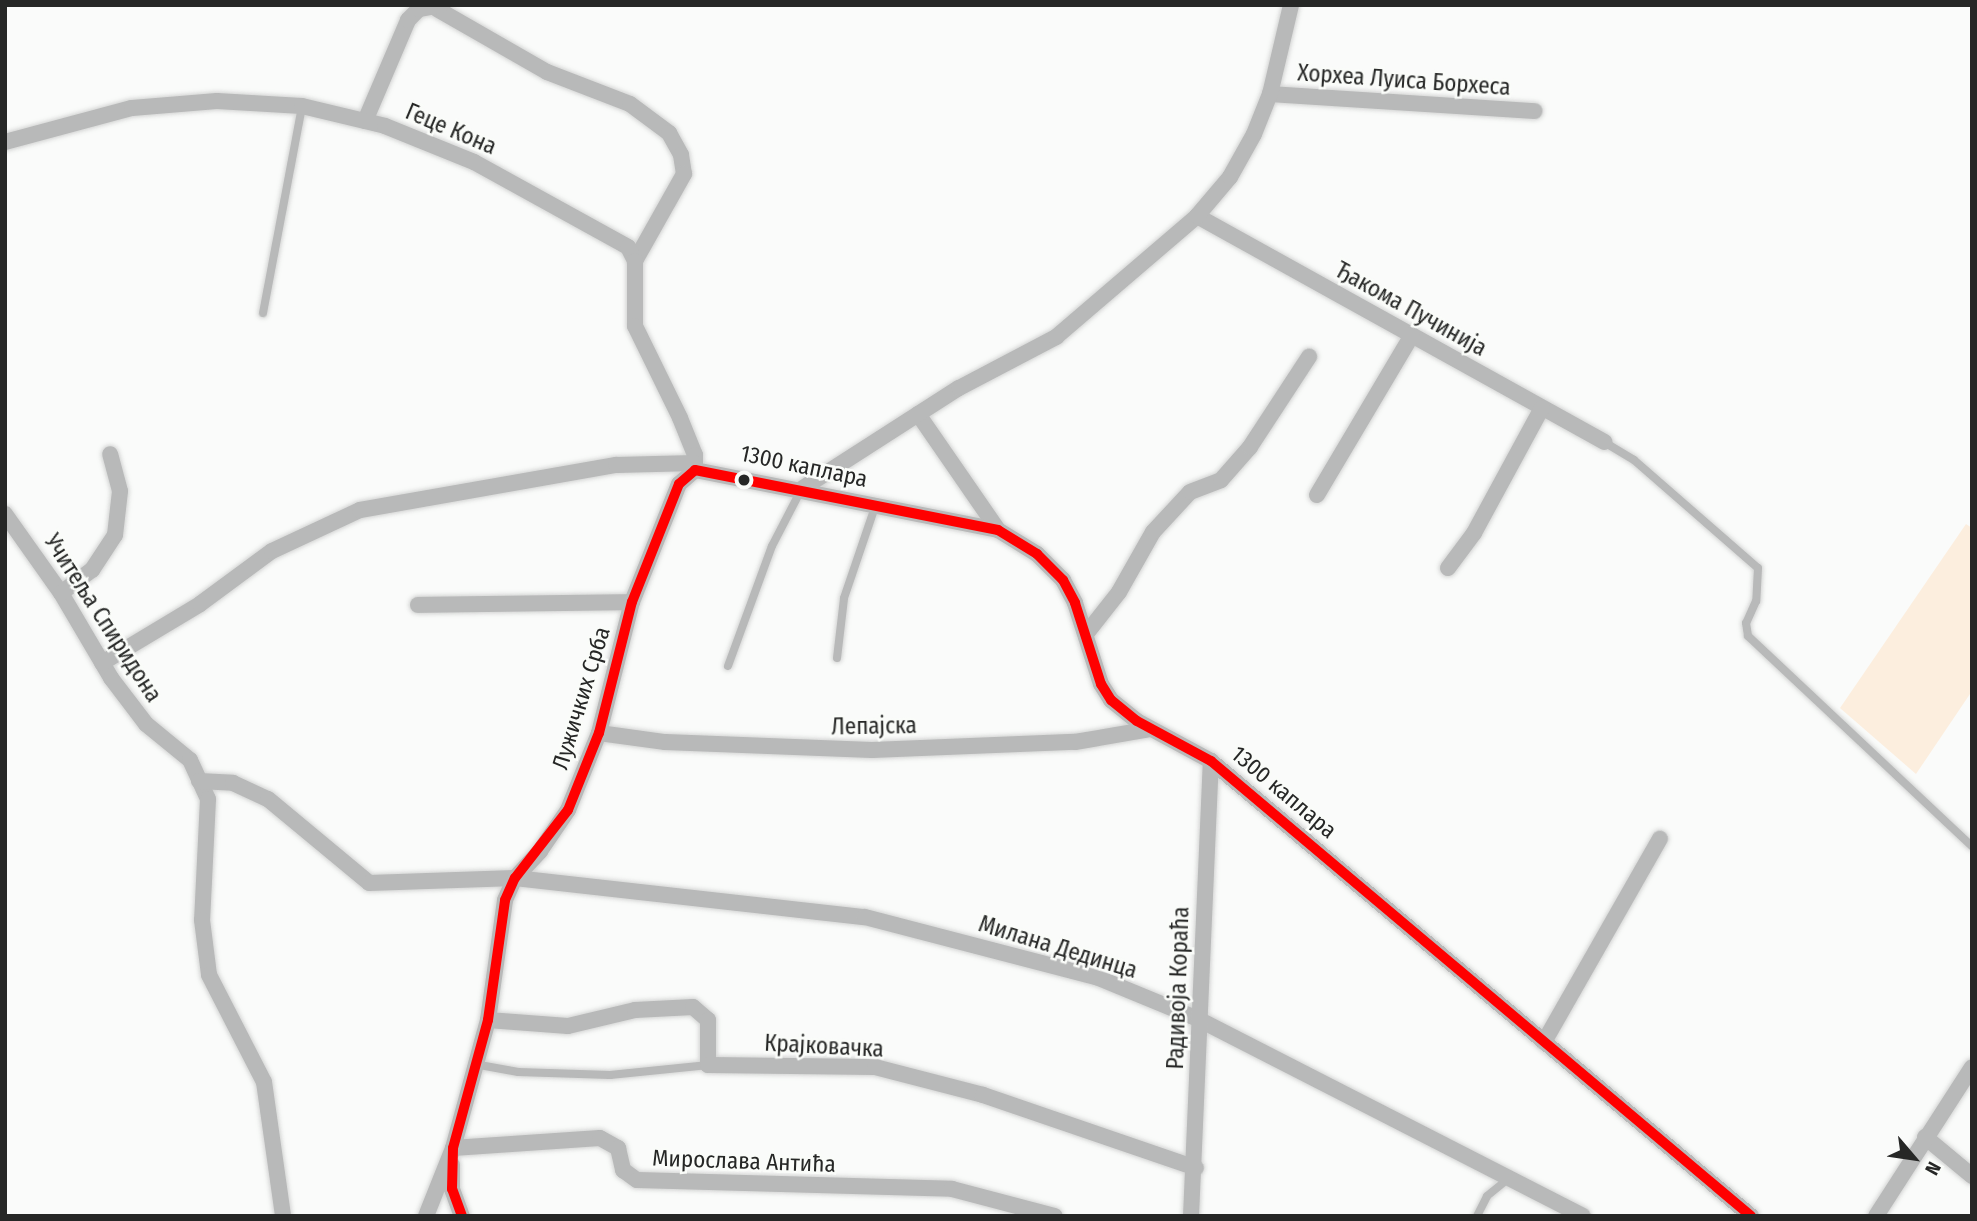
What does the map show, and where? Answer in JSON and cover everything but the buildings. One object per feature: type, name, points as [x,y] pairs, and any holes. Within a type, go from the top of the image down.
[{"type":"street","points":[[803,488],[918,414],[1055,337],[1197,216],[1230,177],[1270,94],[1292,5]]},
{"type":"street","points":[[365,121],[408,20],[419,9],[439,7],[547,72],[630,104],[669,133],[681,155],[684,174],[635,261],[635,326],[673,401],[695,466]]},
{"type":"street","name":"Хорхеа Луиса Борхеса","points":[[1270,94],[1534,111]]},
{"type":"street","name":"Геце Кона","points":[[5,142],[132,108],[217,101],[302,106],[365,121],[474,162],[621,239],[635,261]]},
{"type":"street","name":"Ђакома Пучинија","points":[[1197,216],[1604,442]]},
{"type":"street","points":[[1318,495],[1412,335]]},
{"type":"street","points":[[1086,634],[1119,592],[1153,532],[1190,492],[1221,480],[1250,447],[1309,357]]},
{"type":"street","points":[[1448,568],[1474,533],[1542,408]]},
{"type":"street","points":[[918,414],[998,530]]},
{"type":"street","points":[[61,593],[92,570],[115,535],[120,491],[110,454]]},
{"type":"street","name":"1300 каплара","points":[[102,663],[200,604],[272,551],[360,510],[605,466],[651,461],[695,466],[998,530],[1037,554],[1063,580],[1086,634],[1101,684],[1111,700],[1150,729],[1211,761],[1751,1216]]},
{"type":"street","name":"Лужичких Срба","points":[[426,1216],[453,1148],[472,1064],[488,1020],[505,900],[515,878],[568,810],[599,733],[632,602],[679,484],[695,466]]},
{"type":"street","name":"Учитеља Спиридона","points":[[5,514],[61,593],[102,663],[146,724],[190,760],[208,799],[202,920],[209,975],[264,1082],[283,1216]]},
{"type":"street","points":[[418,605],[632,602]]},
{"type":"street","name":"Лепајска","points":[[599,733],[665,743],[872,750],[1076,742],[1150,729]]},
{"type":"street","name":"Радивоја Кораћа","points":[[1191,1216],[1196,1168],[1198,1018],[1211,761]]},
{"type":"street","name":"Милана Дединца","points":[[199,781],[233,783],[268,799],[369,883],[515,878],[865,917],[1096,977],[1198,1018],[1583,1216]]},
{"type":"street","points":[[1544,1042],[1660,839]]},
{"type":"street","points":[[488,1020],[568,1026],[635,1010],[693,1007],[708,1020],[708,1065]]},
{"type":"street","name":"Крајковачка","points":[[708,1065],[875,1067],[983,1095],[1196,1168]]},
{"type":"street","points":[[1876,1216],[1972,1067]]},
{"type":"street","points":[[1925,1137],[1972,1176]]},
{"type":"street","name":"Мирослава Антића","points":[[453,1148],[600,1138],[618,1148],[623,1170],[637,1180],[952,1189],[1055,1216]]},
{"type":"street","points":[[453,1148],[452,1189],[462,1216]]},
{"type":"lane","points":[[262,313],[302,106]]},
{"type":"lane","points":[[1604,442],[1634,460],[1758,568],[1756,601],[1746,623],[1748,636],[1972,846]]},
{"type":"lane","points":[[728,666],[772,547],[803,488]]},
{"type":"lane","points":[[838,658],[844,598],[876,504]]},
{"type":"lane","points":[[472,1064],[518,1072],[610,1075],[708,1065]]},
{"type":"lane","points":[[1477,1216],[1487,1196],[1508,1179]]},
{"type":"shaded area","points":[[1966,524],[1972,528],[1972,691],[1916,774],[1840,708]]},
{"type":"transit line","points":[[695,470],[998,530],[1037,554],[1063,580],[1075,603],[1101,684],[1111,700],[1137,721],[1211,761],[1751,1216]]},
{"type":"transit line","points":[[462,1216],[452,1189],[453,1148],[488,1020],[505,900],[515,878],[568,810],[599,733],[632,602],[679,484],[695,470]]}]
